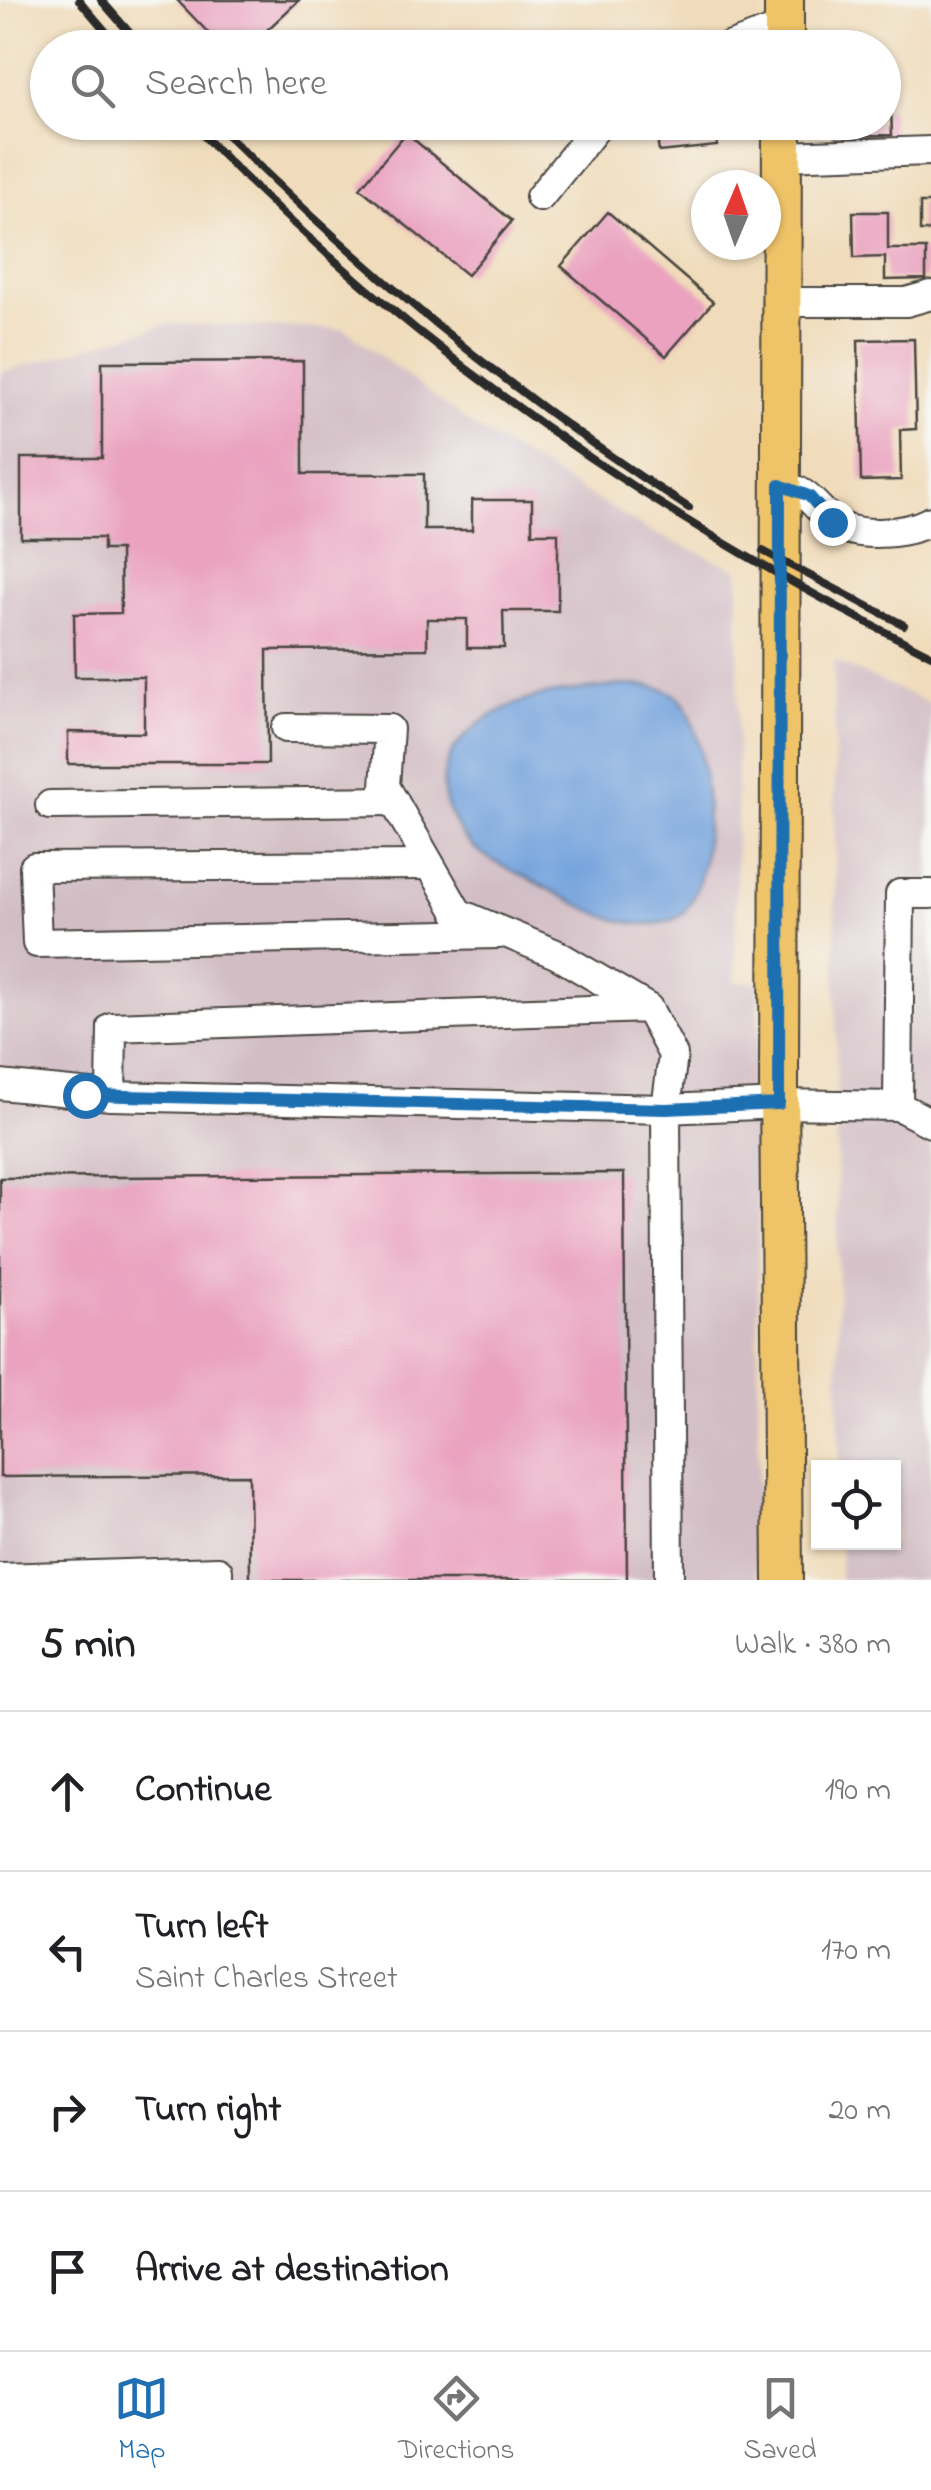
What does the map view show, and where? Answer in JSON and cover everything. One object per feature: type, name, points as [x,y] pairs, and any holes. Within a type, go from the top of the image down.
[{"type":"main road","points":[[782,140],[779,1092],[784,1580]]},
{"type":"lane","points":[[540,197],[586,140]]},
{"type":"lane","points":[[796,140],[931,150]]},
{"type":"lane","points":[[780,302],[919,298],[931,320]]},
{"type":"lane","points":[[780,485],[809,496],[832,522],[846,530],[894,531],[931,521]]},
{"type":"lane","points":[[286,728],[389,730],[385,786],[458,913],[556,954],[648,1008],[673,1055],[666,1109],[669,1580]]},
{"type":"lane","points":[[50,804],[394,801]]},
{"type":"lane","points":[[430,865],[34,867],[36,942],[509,934]]},
{"type":"lane","points":[[898,1106],[900,894],[931,894]]},
{"type":"lane","points":[[111,1096],[112,1027],[648,1008]]},
{"type":"lane","points":[[0,1084],[111,1096],[666,1109],[779,1092],[898,1106],[931,1123]]},
{"type":"lane","points":[[0,1578],[218,1571],[218,1580]]},
{"type":"shaded area","points":[[167,324],[345,329],[475,428],[651,532],[739,570],[735,982],[758,982],[758,1580],[0,1580],[0,373]]},
{"type":"shaded area","points":[[834,661],[931,704],[931,1580],[840,1580],[840,1550],[901,1550],[901,1460],[839,1460]]},
{"type":"water","points":[[621,685],[667,690],[679,698],[690,716],[705,779],[705,852],[698,884],[686,908],[669,921],[651,924],[632,923],[595,912],[493,861],[462,836],[444,791],[450,756],[460,741],[489,717],[535,697]]},
{"type":"building","points":[[177,0],[299,0],[267,30],[206,30]]},
{"type":"building","points":[[400,140],[414,140],[512,221],[467,275],[360,188]]},
{"type":"building","points":[[657,140],[716,140],[717,146],[659,152]]},
{"type":"building","points":[[920,203],[931,203],[931,231],[920,231]]},
{"type":"building","points":[[608,212],[713,302],[666,356],[561,266]]},
{"type":"building","points":[[853,212],[888,212],[888,249],[926,249],[926,279],[885,280],[885,257],[854,258]]},
{"type":"building","points":[[914,339],[916,429],[900,430],[901,480],[861,481],[858,340]]},
{"type":"building","points":[[303,361],[303,474],[424,474],[424,530],[472,530],[472,500],[532,500],[532,533],[558,533],[558,611],[503,611],[504,648],[467,648],[467,619],[427,619],[427,649],[267,650],[268,764],[68,764],[68,732],[144,733],[144,677],[75,677],[74,614],[121,613],[120,550],[103,550],[103,538],[21,538],[21,458],[102,458],[102,362]]},
{"type":"building","points":[[624,1173],[627,1580],[250,1580],[249,1475],[0,1477],[0,1178]]},
{"type":"railway","points":[[79,0],[105,30]]},
{"type":"railway","points":[[101,0],[127,30]]},
{"type":"railway","points":[[208,140],[357,280],[537,421],[729,546],[931,655]]},
{"type":"railway","points":[[232,140],[325,228],[441,328],[562,422],[689,508]]},
{"type":"railway","points":[[763,551],[904,625]]},
{"type":"route","points":[[85,1095],[666,1109],[779,1104],[780,485],[809,496],[832,522]]}]
